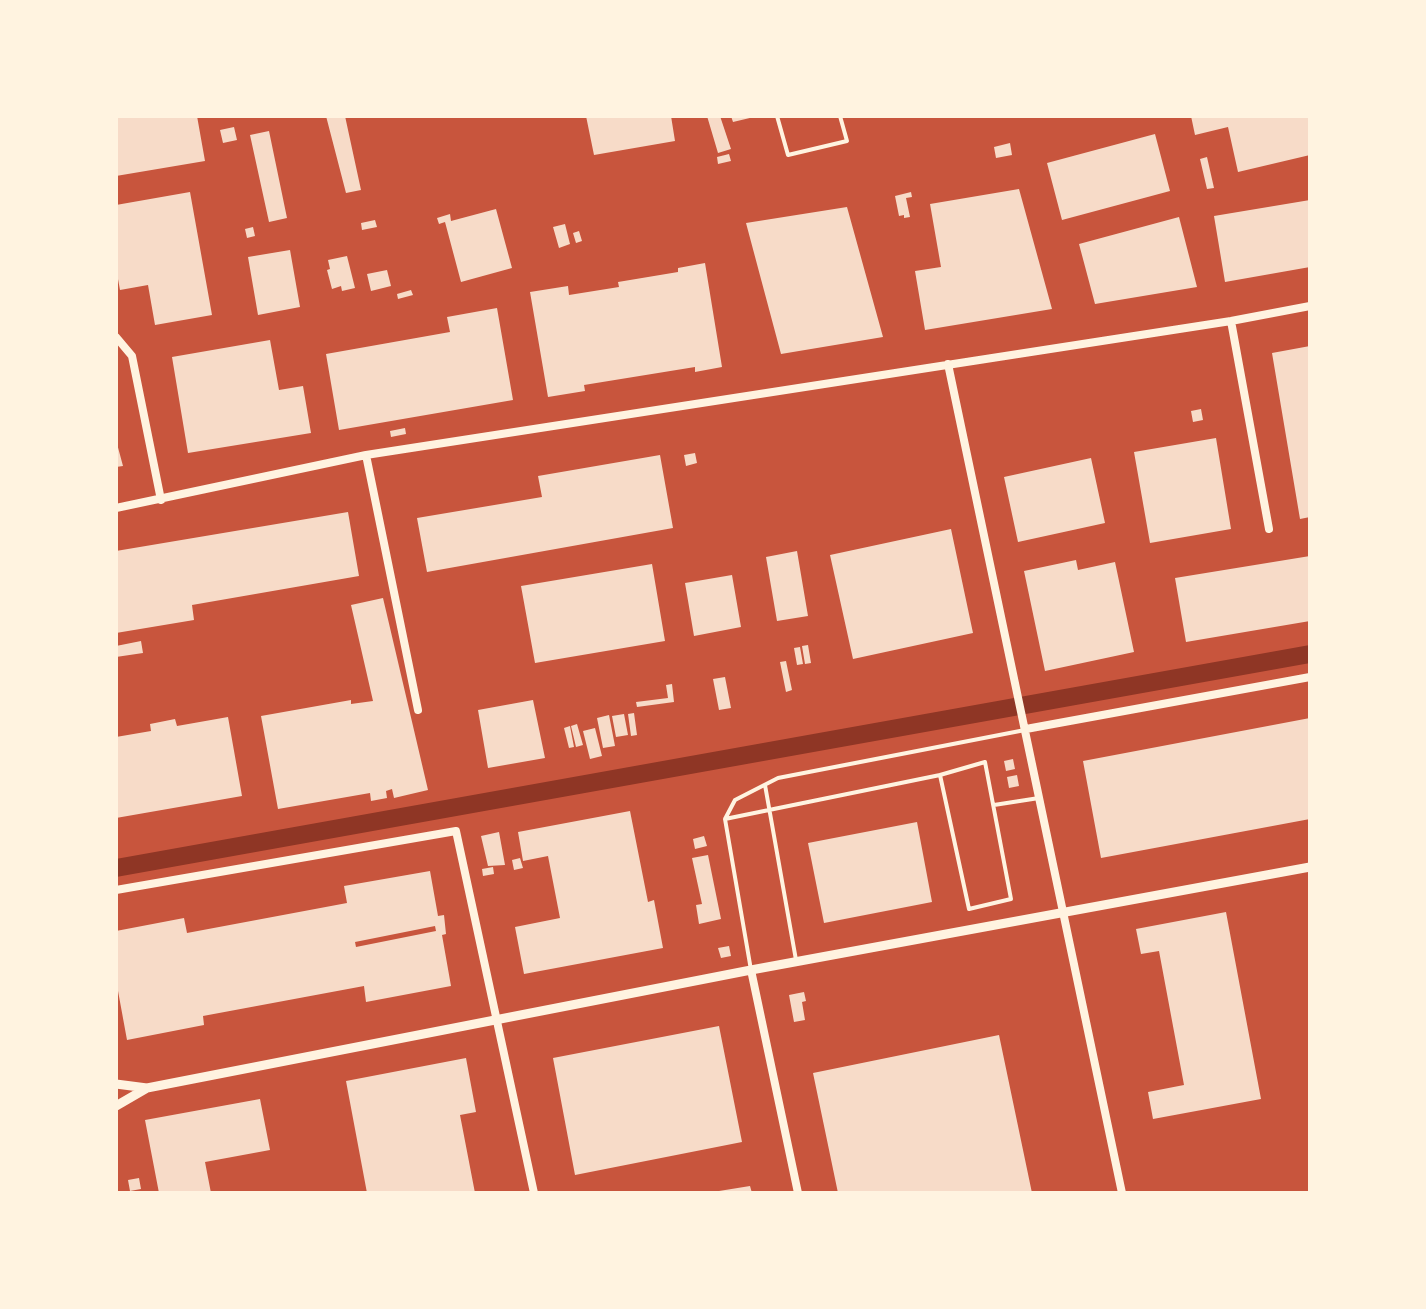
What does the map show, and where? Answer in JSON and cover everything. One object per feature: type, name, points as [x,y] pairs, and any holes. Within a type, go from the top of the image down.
[{"type":"street","points":[[116,508],[366,455],[1231,321],[1310,306]]},
{"type":"street","points":[[1231,321],[1269,529]]},
{"type":"street","points":[[116,337],[132,356],[161,500]]},
{"type":"street","points":[[948,364],[1122,1193]]},
{"type":"street","points":[[366,455],[418,710]]},
{"type":"street","points":[[1025,725],[1310,677]]},
{"type":"street","points":[[116,890],[456,831],[534,1193]]},
{"type":"street","points":[[117,1104],[147,1088],[751,970],[1310,867]]},
{"type":"street","points":[[751,970],[798,1193]]},
{"type":"street","points":[[116,1084],[147,1088]]},
{"type":"lane","points":[[777,116],[788,155],[847,141],[840,116]]},
{"type":"lane","points":[[751,970],[725,819],[735,800],[778,778],[1025,725]]},
{"type":"lane","points":[[725,819],[940,775],[985,762],[1011,899],[969,909],[940,775]]},
{"type":"lane","points":[[765,785],[796,962]]},
{"type":"lane","points":[[994,805],[1041,798]]},
{"type":"building","points":[[116,116],[197,116],[205,161],[116,176]]},
{"type":"building","points":[[326,116],[345,116],[361,190],[346,193]]},
{"type":"building","points":[[586,116],[671,116],[675,141],[594,155]]},
{"type":"building","points":[[707,116],[720,116],[731,149],[718,153]]},
{"type":"building","points":[[731,116],[753,116],[754,117],[733,122]]},
{"type":"building","points":[[1191,116],[1310,116],[1310,155],[1238,172],[1228,127],[1195,135]]},
{"type":"building","points":[[234,127],[237,140],[223,143],[220,130]]},
{"type":"building","points":[[269,131],[287,218],[269,222],[250,135]]},
{"type":"building","points":[[1155,134],[1170,191],[1062,220],[1047,163]]},
{"type":"building","points":[[1010,143],[1012,155],[996,158],[994,147]]},
{"type":"building","points":[[729,154],[731,161],[718,164],[717,157]]},
{"type":"building","points":[[1207,157],[1214,188],[1207,189],[1200,159]]},
{"type":"building","points":[[1019,189],[1052,309],[925,330],[915,271],[941,267],[930,204]]},
{"type":"building","points":[[190,192],[212,315],[155,325],[148,285],[120,290],[116,268],[116,205]]},
{"type":"building","points":[[911,192],[912,197],[906,198],[910,217],[904,218],[904,215],[899,216],[895,196]]},
{"type":"building","points":[[1310,200],[1310,267],[1225,282],[1214,216]]},
{"type":"building","points":[[847,207],[883,337],[781,354],[746,223]]},
{"type":"building","points":[[496,209],[512,268],[461,282],[445,222],[439,224],[437,218],[450,214],[451,221]]},
{"type":"building","points":[[1179,217],[1197,287],[1095,304],[1079,244]]},
{"type":"building","points":[[375,220],[377,227],[362,230],[361,223]]},
{"type":"building","points":[[565,224],[570,244],[559,248],[553,227]]},
{"type":"building","points":[[253,227],[255,236],[247,238],[245,229]]},
{"type":"building","points":[[579,231],[582,241],[576,243],[573,233]]},
{"type":"building","points":[[290,250],[300,307],[258,315],[248,257]]},
{"type":"building","points":[[347,256],[355,288],[342,291],[341,286],[332,289],[328,260]]},
{"type":"building","points":[[705,263],[722,367],[695,372],[695,367],[584,385],[585,391],[548,397],[530,292],[568,286],[569,295],[619,287],[618,282],[678,272],[678,268]]},
{"type":"building","points":[[387,270],[391,286],[371,291],[367,274]]},
{"type":"building","points":[[411,290],[413,295],[398,299],[397,294]]},
{"type":"building","points":[[497,308],[513,400],[339,430],[326,354],[450,332],[447,317]]},
{"type":"building","points":[[270,340],[279,390],[303,386],[311,433],[188,453],[172,357]]},
{"type":"building","points":[[1310,346],[1310,517],[1300,519],[1272,353]]},
{"type":"building","points":[[1201,409],[1203,420],[1193,422],[1191,411]]},
{"type":"building","points":[[405,428],[406,434],[391,437],[390,431]]},
{"type":"building","points":[[1216,438],[1231,529],[1150,543],[1134,452]]},
{"type":"building","points":[[116,440],[123,466],[116,467]]},
{"type":"building","points":[[695,453],[697,463],[686,466],[684,455]]},
{"type":"building","points":[[660,455],[673,528],[427,572],[417,518],[542,497],[538,476]]},
{"type":"building","points":[[1091,458],[1105,523],[1018,542],[1004,477]]},
{"type":"building","points":[[348,512],[359,576],[192,605],[194,620],[116,633],[116,551]]},
{"type":"building","points":[[951,529],[973,633],[853,659],[830,555]]},
{"type":"building","points":[[797,551],[808,616],[777,621],[766,557]]},
{"type":"building","points":[[1310,556],[1310,621],[1186,642],[1175,578]]},
{"type":"building","points":[[1076,560],[1078,570],[1115,562],[1134,652],[1045,671],[1024,571]]},
{"type":"building","points":[[652,564],[665,641],[535,663],[521,586]]},
{"type":"building","points":[[732,575],[741,627],[694,636],[685,583]]},
{"type":"building","points":[[383,598],[428,790],[394,798],[392,789],[386,791],[387,798],[371,801],[370,793],[278,809],[261,716],[351,700],[351,704],[373,701],[351,605]]},
{"type":"building","points":[[141,641],[143,653],[116,657],[116,646]]},
{"type":"building","points":[[808,645],[811,663],[805,664],[802,646]]},
{"type":"building","points":[[800,647],[803,664],[797,665],[794,648]]},
{"type":"building","points":[[786,661],[792,690],[786,692],[780,662]]},
{"type":"building","points":[[725,677],[731,708],[719,710],[713,679]]},
{"type":"building","points":[[672,684],[674,702],[637,707],[636,702],[668,698],[666,685]]},
{"type":"building","points":[[533,700],[545,758],[488,768],[478,710]]},
{"type":"building","points":[[634,713],[637,735],[631,736],[628,714]]},
{"type":"building","points":[[624,714],[628,735],[616,737],[612,716]]},
{"type":"building","points":[[609,715],[615,746],[603,748],[597,718]]},
{"type":"building","points":[[228,717],[242,796],[116,818],[116,737],[151,731],[150,724],[175,719],[177,726]]},
{"type":"building","points":[[1310,718],[1310,819],[1101,858],[1083,761]]},
{"type":"building","points":[[577,724],[583,745],[576,747],[571,726]]},
{"type":"building","points":[[570,726],[574,747],[569,748],[564,728]]},
{"type":"building","points":[[595,728],[602,756],[590,759],[583,731]]},
{"type":"building","points":[[1013,759],[1015,769],[1006,771],[1004,761]]},
{"type":"building","points":[[1017,775],[1019,786],[1009,788],[1007,777]]},
{"type":"building","points":[[630,811],[648,902],[654,900],[663,948],[524,974],[515,927],[560,918],[548,856],[523,861],[518,832]]},
{"type":"building","points":[[917,822],[932,902],[824,923],[808,843]]},
{"type":"building","points":[[499,832],[505,865],[488,866],[481,836]]},
{"type":"building","points":[[704,836],[707,846],[695,849],[693,839]]},
{"type":"building","points":[[708,855],[721,919],[699,924],[696,905],[702,904],[692,858]]},
{"type":"building","points":[[520,858],[523,868],[514,870],[512,860]]},
{"type":"building","points":[[493,867],[494,874],[483,876],[482,869]]},
{"type":"building","points":[[430,871],[438,916],[444,915],[446,934],[442,935],[451,986],[366,1002],[364,986],[203,1016],[204,1025],[127,1040],[116,980],[116,931],[184,918],[187,933],[347,903],[344,886]],"holes":[[[435,926],[436,931],[356,947],[355,942]]]},
{"type":"building","points":[[1226,912],[1261,1099],[1153,1119],[1148,1092],[1184,1085],[1159,951],[1141,954],[1136,929]]},
{"type":"building","points":[[729,946],[731,956],[721,958],[718,948]]},
{"type":"building","points":[[804,992],[805,1020],[794,1022],[789,995]]},
{"type":"building","points":[[719,1026],[742,1142],[575,1175],[553,1058]]},
{"type":"building","points":[[999,1035],[1032,1193],[838,1193],[813,1073]]},
{"type":"building","points":[[466,1058],[476,1112],[460,1115],[475,1193],[367,1193],[346,1081]]},
{"type":"building","points":[[260,1099],[270,1150],[205,1162],[211,1193],[159,1193],[145,1120]]},
{"type":"building","points":[[139,1178],[141,1189],[130,1191],[128,1180]]},
{"type":"building","points":[[750,1186],[752,1193],[719,1193],[719,1191]]},
{"type":"waterway","points":[[116,868],[1310,654]]}]
